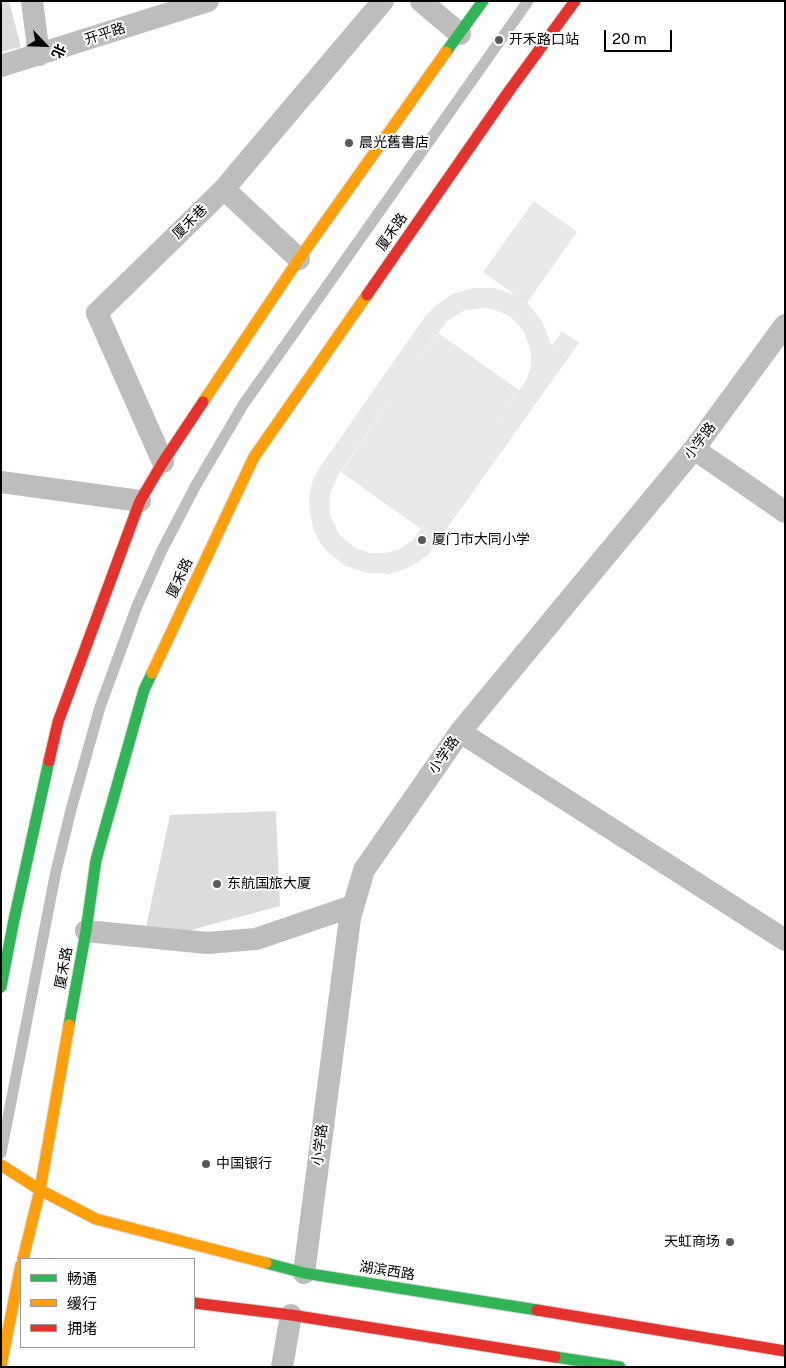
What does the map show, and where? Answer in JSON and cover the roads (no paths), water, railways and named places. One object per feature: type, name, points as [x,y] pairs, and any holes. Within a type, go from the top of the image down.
[{"type":"main road","points":[[1,987],[58,722],[140,502],[163,462],[299,258],[483,1]]},
{"type":"main road","name":"厦禾路","points":[[23,1258],[40,1190],[86,931],[96,860],[144,690],[254,457],[503,100],[575,1]]},
{"type":"main road","name":"湖滨西路","points":[[1,1166],[40,1190],[96,1218],[304,1272],[785,1351]]},
{"type":"main road","points":[[1,1366],[20,1269]]},
{"type":"main road","points":[[195,1303],[291,1315],[620,1367]]},
{"type":"street","points":[[32,1],[39,55]]},
{"type":"street","name":"开平路","points":[[1,66],[208,1]]},
{"type":"street","name":"厦禾巷","points":[[163,462],[97,313],[224,189],[383,1]]},
{"type":"street","points":[[421,1],[460,34]]},
{"type":"street","points":[[224,189],[299,258]]},
{"type":"street","name":"小学路","points":[[304,1272],[350,918],[364,870],[460,732],[694,449],[785,326]]},
{"type":"street","points":[[694,449],[785,512]]},
{"type":"street","points":[[1,482],[140,502]]},
{"type":"street","points":[[460,732],[785,940]]},
{"type":"street","points":[[86,931],[207,943],[256,939],[353,906]]},
{"type":"street","points":[[282,1367],[291,1315]]},
{"type":"lane","points":[[1,1153],[56,871],[72,806],[100,707],[137,606],[162,550],[196,485],[243,405],[528,1]]},
{"type":"place","name":"开禾路口站","points":[[499,40]]},
{"type":"place","name":"晨光舊書店","points":[[349,143]]},
{"type":"place","name":"厦门市大同小学","points":[[422,540]]},
{"type":"place","name":"东航国旅大厦","points":[[217,884]]},
{"type":"place","name":"中国银行","points":[[206,1164]]},
{"type":"place","name":"天虹商场","points":[[730,1242]]}]
